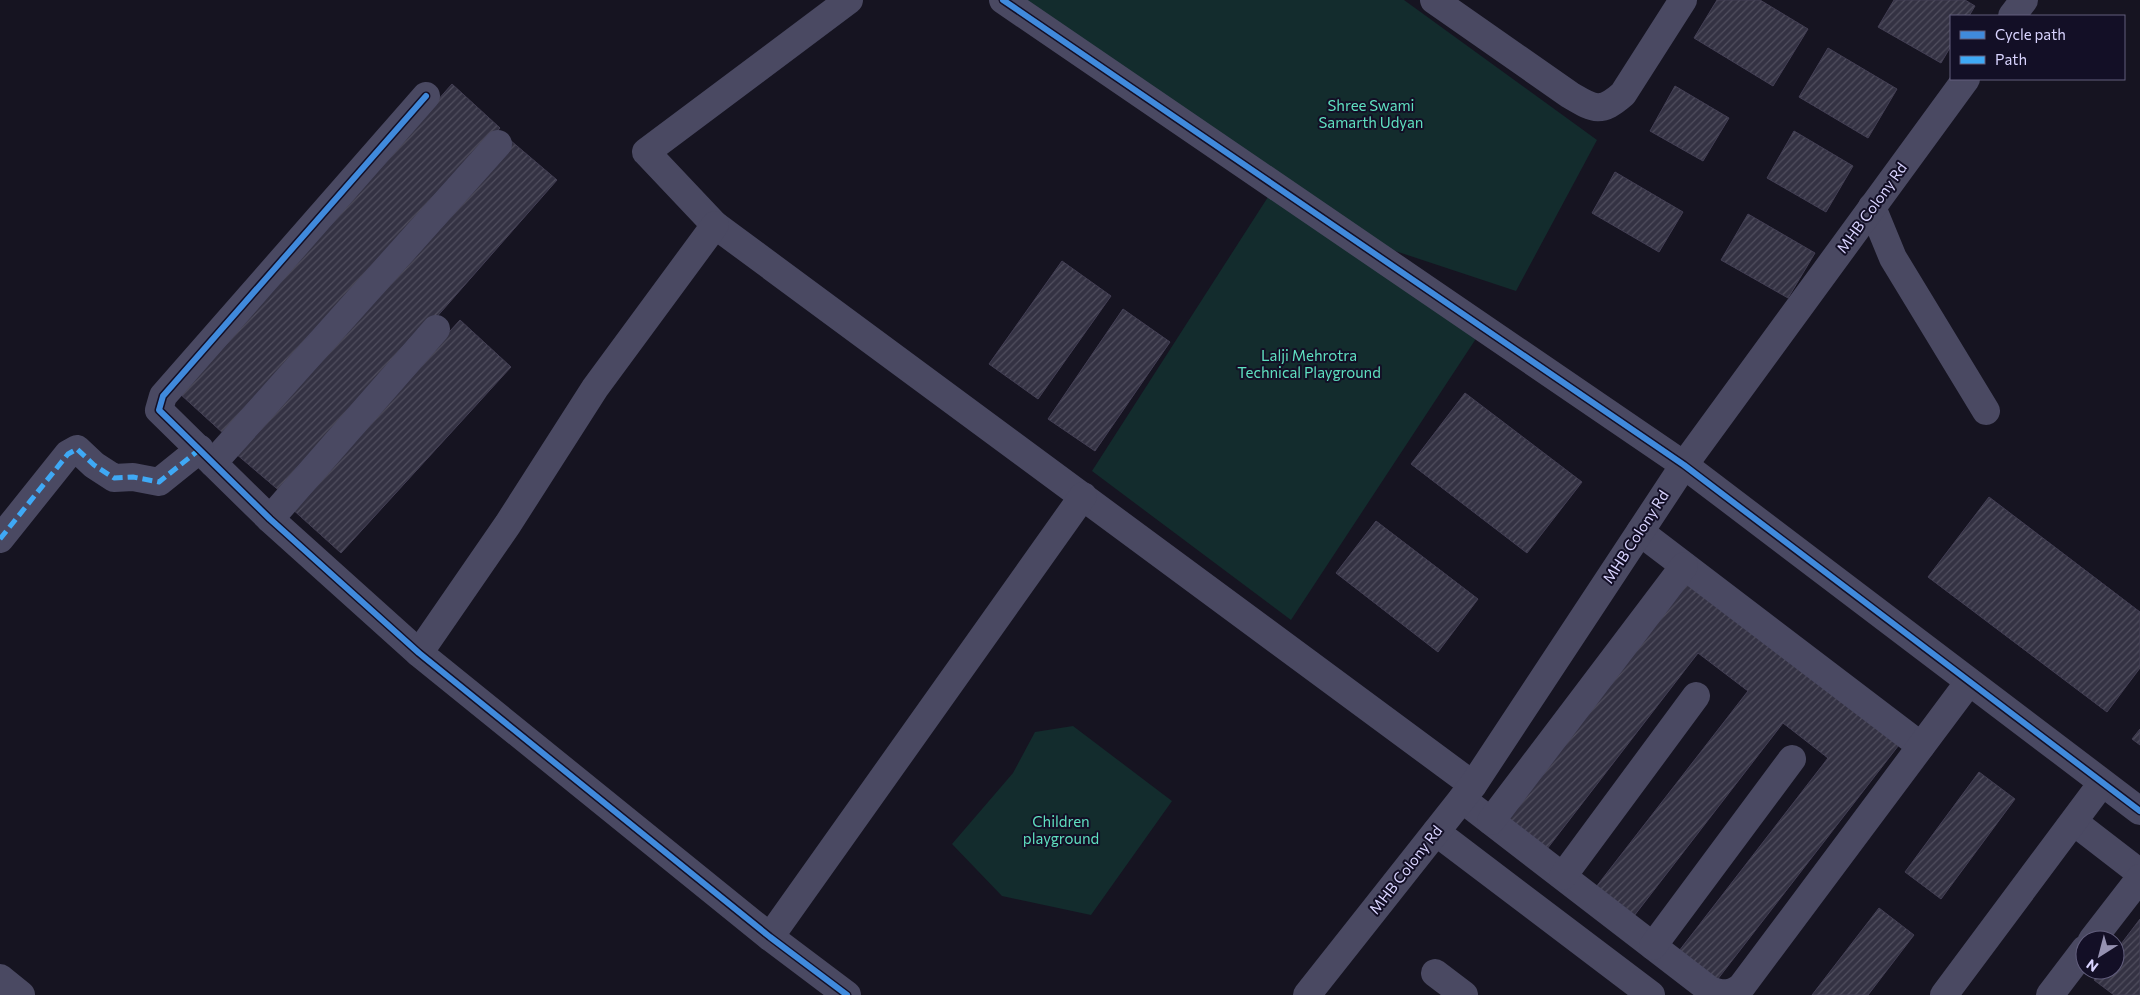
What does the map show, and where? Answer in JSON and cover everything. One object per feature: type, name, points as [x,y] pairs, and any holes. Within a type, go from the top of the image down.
[{"type":"street","points":[[849,0],[646,152],[715,225],[1083,496],[1468,792],[1491,821],[1710,990],[1720,994],[1728,994],[1736,992],[1742,986],[1969,682]]},
{"type":"street","points":[[1003,0],[1684,465],[2140,811]]},
{"type":"street","points":[[1434,0],[1570,95],[1588,106],[1601,108],[1610,105],[1623,94],[1683,0]]},
{"type":"street","points":[[2013,15],[2024,0]]},
{"type":"street","name":"MHB Colony Rd","points":[[1307,995],[1468,792],[1684,465],[1965,80]]},
{"type":"street","points":[[426,96],[163,396],[159,410],[270,519],[419,653],[770,937],[847,995]]},
{"type":"street","points":[[0,539],[68,454],[77,449],[94,465],[114,478],[133,477],[159,482],[206,456],[498,144]]},
{"type":"street","points":[[1872,207],[1893,258],[1986,411]]},
{"type":"street","points":[[419,653],[508,524],[595,388],[715,225]]},
{"type":"street","points":[[270,519],[436,329]]},
{"type":"street","points":[[770,937],[1083,496]]},
{"type":"street","points":[[1640,532],[1920,746]]},
{"type":"street","points":[[1491,821],[1684,566]]},
{"type":"street","points":[[1563,876],[1696,696]]},
{"type":"street","points":[[1653,946],[1792,759]]},
{"type":"street","points":[[1944,995],[2102,783]]},
{"type":"street","points":[[2074,822],[2140,873]]},
{"type":"street","points":[[1436,832],[1651,995]]},
{"type":"street","points":[[2100,930],[2140,878]]},
{"type":"street","points":[[2050,995],[2075,962]]},
{"type":"street","points":[[1435,973],[1464,995]]},
{"type":"street","points":[[0,978],[21,995]]},
{"type":"green space","points":[[1007,0],[1404,0],[1597,140],[1516,291],[1350,236],[1483,328],[1291,620],[1092,471],[1275,186]]},
{"type":"green space","name":"Children playground","points":[[1073,726],[1172,801],[1091,915],[1002,896],[952,844],[1013,773],[1035,732]]},
{"type":"building","points":[[1717,0],[1760,0],[1808,29],[1773,86],[1694,38]]},
{"type":"building","points":[[1894,0],[1965,0],[1975,6],[1970,15],[1950,15],[1950,48],[1941,63],[1878,27]]},
{"type":"building","points":[[1828,48],[1897,89],[1868,138],[1799,97]]},
{"type":"building","points":[[452,84],[500,128],[224,434],[179,393]]},
{"type":"building","points":[[1675,86],[1729,118],[1703,161],[1650,131]]},
{"type":"building","points":[[1794,131],[1853,166],[1826,212],[1767,178]]},
{"type":"building","points":[[510,140],[557,180],[282,493],[235,453]]},
{"type":"building","points":[[1615,172],[1683,212],[1659,252],[1592,213]]},
{"type":"building","points":[[1748,214],[1815,253],[1788,298],[1721,260]]},
{"type":"building","points":[[1062,261],[1111,296],[1038,399],[989,364]]},
{"type":"building","points":[[1123,309],[1170,342],[1095,451],[1048,419]]},
{"type":"building","points":[[460,320],[511,367],[341,553],[290,507]]},
{"type":"building","points":[[1465,393],[1582,482],[1527,553],[1411,464]]},
{"type":"building","points":[[1989,497],[2140,612],[2140,668],[2107,712],[1928,577]]},
{"type":"building","points":[[1376,521],[1478,599],[1438,652],[1336,573]]},
{"type":"building","points":[[1687,576],[1902,741],[1717,980],[1679,951],[1828,758],[1783,723],[1634,916],[1596,887],[1748,691],[1698,653],[1547,849],[1502,815]]},
{"type":"building","points":[[2140,729],[2140,745],[2132,739]]},
{"type":"building","points":[[1979,772],[2015,799],[1941,899],[1905,872]]},
{"type":"building","points":[[1879,908],[1914,935],[1868,995],[1812,995]]},
{"type":"building","points":[[2140,919],[2140,995],[2114,995],[2094,980],[2125,980],[2125,939]]},
{"type":"marked path","points":[[0,539],[68,454],[77,449],[94,465],[114,478],[133,477],[159,482],[200,449]]},
{"type":"cycle path","points":[[1003,0],[1684,465],[2140,811]]},
{"type":"cycle path","points":[[426,96],[163,396],[159,410],[270,519],[419,653],[770,937],[847,995]]},
{"type":"park label","name":"Shree Swami Samarth Udyan","points":[[1371,114]]},
{"type":"park label","name":"Lalji Mehrotra Technical Playground","points":[[1309,364]]}]
